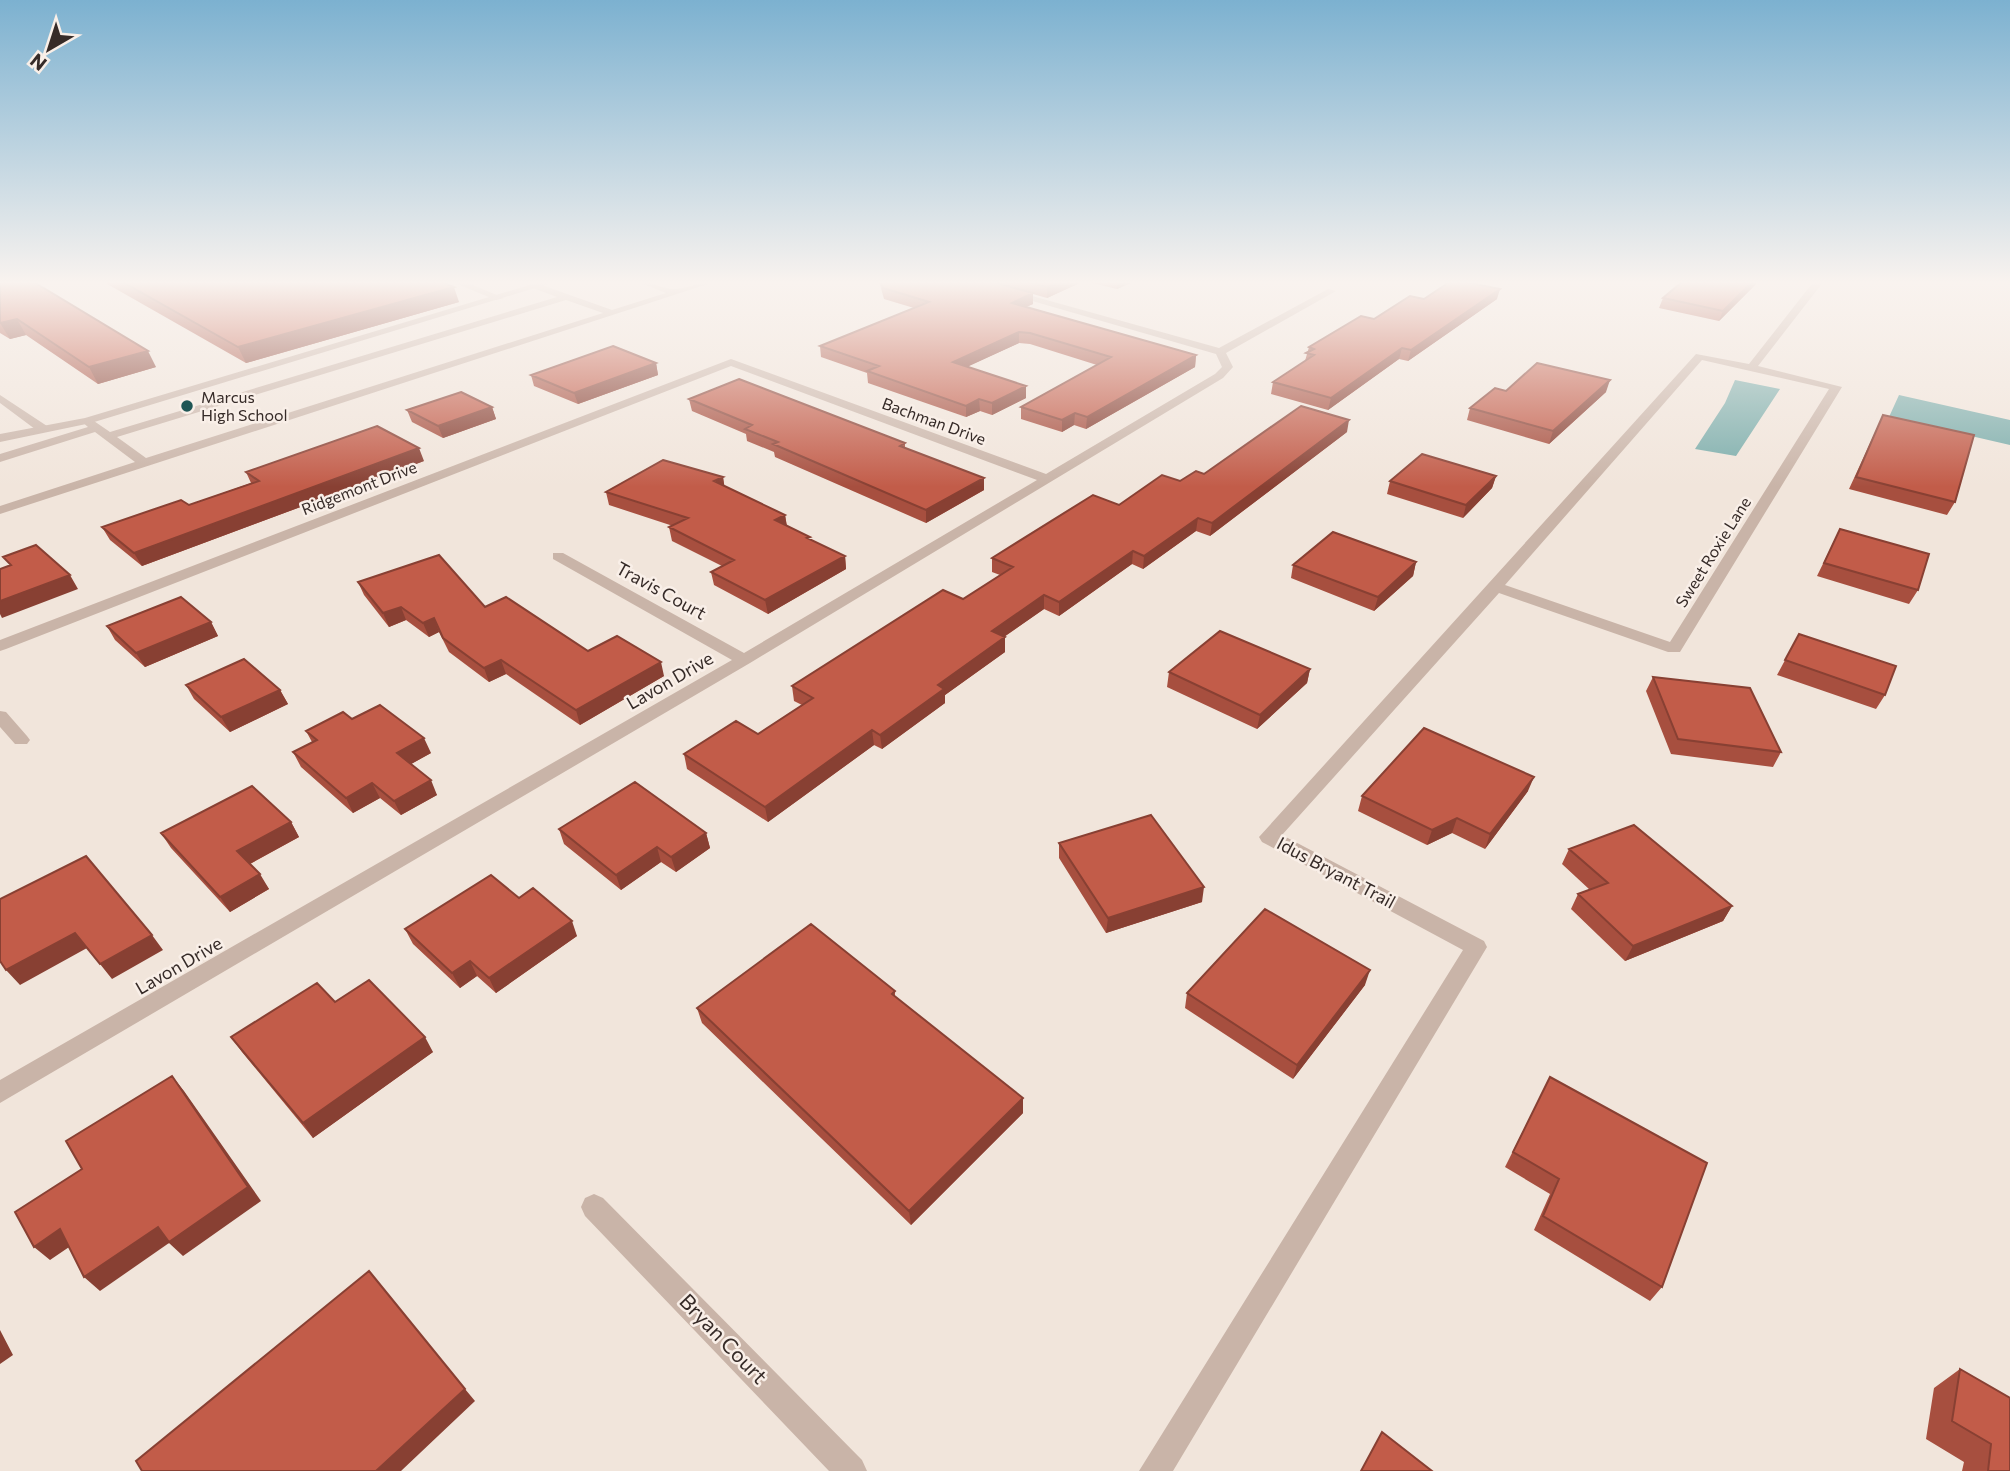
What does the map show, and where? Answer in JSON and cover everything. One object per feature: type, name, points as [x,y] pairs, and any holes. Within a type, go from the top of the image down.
[{"type":"street","points":[[0,458],[92,425],[333,350]]},
{"type":"street","points":[[109,436],[392,350]]},
{"type":"street","points":[[0,510],[498,350]]},
{"type":"street","points":[[1212,350],[1220,352],[1224,350]]},
{"type":"street","points":[[1751,368],[1765,350]]},
{"type":"street","name":"Lavon Drive","points":[[0,1093],[744,660],[1219,376],[1228,367],[1220,352]]},
{"type":"street","name":"Idus Bryant Trail","points":[[1155,1471],[1476,947],[1269,837],[1496,587],[1700,356],[1751,368]]},
{"type":"street","name":"Bachman Drive","points":[[731,362],[1047,479]]},
{"type":"street","name":"Ridgemont Drive","points":[[0,646],[731,362]]},
{"type":"street","name":"Sweet Roxie Lane","points":[[1496,587],[1674,649],[1836,387],[1751,368]]},
{"type":"street","points":[[0,398],[43,429]]},
{"type":"street","points":[[0,418],[20,412]]},
{"type":"street","points":[[0,438],[43,429],[92,425],[144,463]]},
{"type":"street","name":"Travis Court","points":[[558,556],[744,660]]},
{"type":"street","points":[[0,716],[21,740]]},
{"type":"street","name":"Bryan Court","points":[[594,1207],[851,1471]]},
{"type":"water","points":[[1735,380],[1780,389],[1736,456],[1695,449],[1725,403]]},
{"type":"water","points":[[1899,395],[2010,420],[2010,445],[1889,417]]},
{"type":"building","points":[[63,350],[148,351],[89,367]]},
{"type":"building","points":[[603,350],[622,350],[656,363],[574,393],[531,375]]},
{"type":"building","points":[[831,350],[980,350],[953,362],[1026,386],[992,403],[979,399],[966,406],[867,371],[879,366]]},
{"type":"building","points":[[1086,350],[1177,350],[1196,355],[1087,417],[1075,413],[1062,420],[1021,407],[1111,357]]},
{"type":"building","points":[[1313,350],[1400,350],[1331,398],[1273,382],[1314,355],[1306,353]]},
{"type":"building","points":[[1537,363],[1610,380],[1553,431],[1470,408],[1495,388],[1506,391]]},
{"type":"building","points":[[739,379],[905,443],[900,446],[984,478],[926,510],[773,444],[778,442],[745,429],[752,425],[689,399]]},
{"type":"building","points":[[461,392],[492,407],[438,426],[407,410]]},
{"type":"building","points":[[1301,406],[1349,420],[1212,523],[1198,518],[1144,556],[1133,551],[1059,602],[1044,595],[992,631],[1005,637],[938,685],[944,689],[880,735],[872,730],[765,807],[684,754],[736,721],[758,734],[813,698],[792,686],[943,590],[963,599],[1013,567],[992,558],[1093,495],[1119,505],[1162,475],[1180,481],[1196,471],[1204,474]]},
{"type":"building","points":[[1883,415],[1974,435],[1955,502],[1856,477]]},
{"type":"building","points":[[377,426],[419,448],[134,553],[102,527],[181,500],[189,505],[259,481],[246,472]]},
{"type":"building","points":[[1422,454],[1496,476],[1466,505],[1390,481]]},
{"type":"building","points":[[663,460],[723,477],[714,481],[785,515],[775,520],[845,556],[765,600],[711,572],[734,560],[669,527],[688,518],[606,492]]},
{"type":"building","points":[[1840,529],[1929,554],[1918,590],[1824,563]]},
{"type":"building","points":[[1333,532],[1416,562],[1378,597],[1293,565]]},
{"type":"building","points":[[36,545],[70,575],[0,601],[0,569],[11,565],[3,557]]},
{"type":"building","points":[[439,555],[485,607],[506,597],[588,651],[617,636],[661,662],[576,710],[501,660],[484,668],[443,638],[434,618],[423,623],[401,607],[383,613],[358,582]]},
{"type":"building","points":[[181,597],[211,622],[136,653],[107,626]]},
{"type":"building","points":[[1220,631],[1310,669],[1260,715],[1169,672]]},
{"type":"building","points":[[1799,634],[1896,666],[1885,695],[1785,660]]},
{"type":"building","points":[[244,659],[280,690],[221,717],[186,685]]},
{"type":"building","points":[[1653,677],[1750,688],[1781,752],[1678,739]]},
{"type":"building","points":[[380,705],[424,738],[397,753],[431,780],[394,801],[372,783],[346,798],[293,752],[317,740],[306,731],[343,712],[352,719]]},
{"type":"building","points":[[1424,728],[1534,777],[1490,834],[1457,818],[1432,830],[1362,796]]},
{"type":"building","points":[[635,782],[706,833],[671,857],[657,847],[616,875],[559,829]]},
{"type":"building","points":[[252,786],[291,822],[237,851],[260,874],[220,897],[161,833]]},
{"type":"building","points":[[1151,815],[1204,887],[1108,918],[1059,843]]},
{"type":"building","points":[[1634,825],[1732,906],[1633,946],[1578,894],[1608,883],[1569,849]]},
{"type":"building","points":[[86,856],[152,935],[100,964],[75,933],[6,970],[0,961],[0,899]]},
{"type":"building","points":[[491,875],[519,898],[533,888],[572,921],[489,978],[470,961],[452,973],[405,929]]},
{"type":"building","points":[[1265,909],[1370,970],[1297,1065],[1187,993]]},
{"type":"building","points":[[811,924],[895,991],[892,994],[1023,1098],[909,1211],[697,1008]]},
{"type":"building","points":[[369,980],[425,1037],[303,1123],[231,1037],[317,983],[335,1002]]},
{"type":"building","points":[[172,1076],[248,1187],[169,1242],[158,1227],[84,1277],[60,1229],[34,1247],[15,1212],[82,1169],[66,1141]]},
{"type":"building","points":[[1550,1077],[1707,1163],[1662,1287],[1543,1216],[1559,1179],[1513,1152]]},
{"type":"building","points":[[369,1271],[465,1389],[376,1471],[142,1471],[136,1461]]},
{"type":"building","points":[[1960,1369],[2010,1398],[2010,1471],[1988,1471],[1991,1444],[1952,1421]]},
{"type":"building","points":[[1382,1432],[1432,1471],[1361,1471]]},
{"type":"place","name":"Marcus High School","points":[[187,406]]}]
